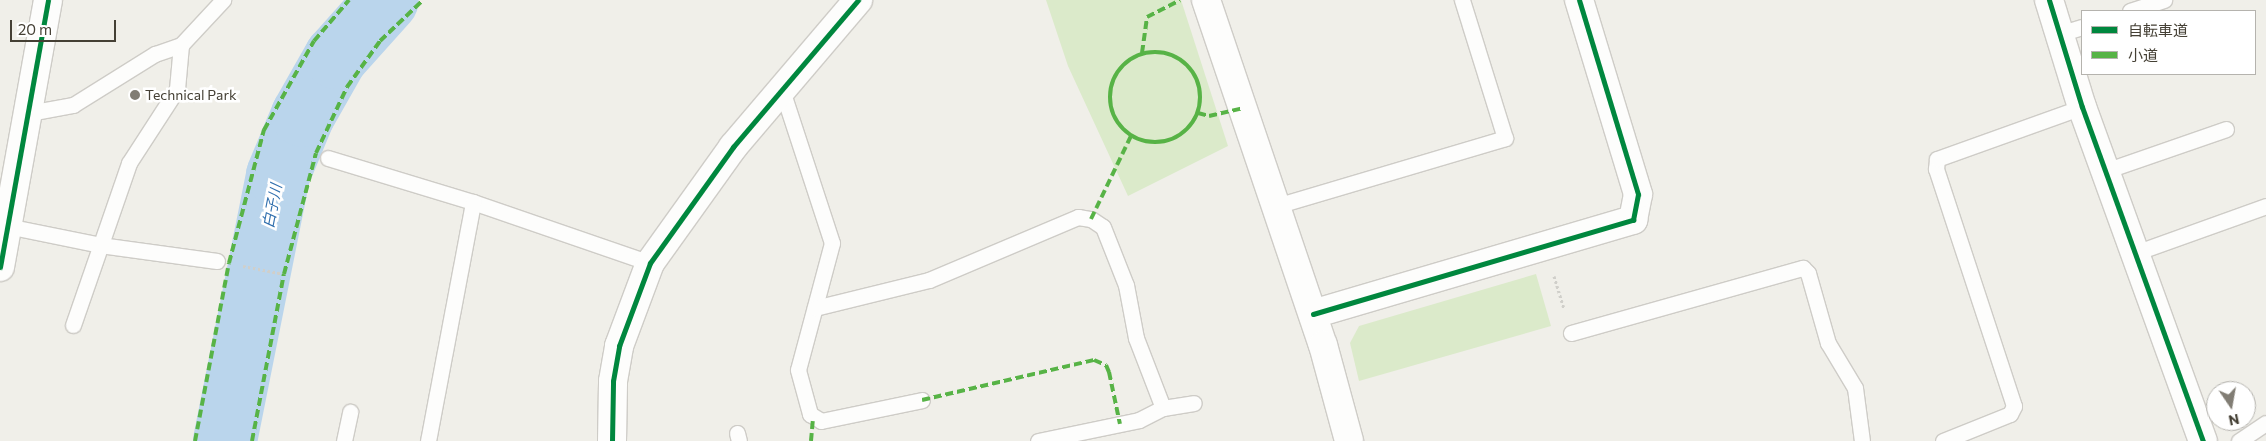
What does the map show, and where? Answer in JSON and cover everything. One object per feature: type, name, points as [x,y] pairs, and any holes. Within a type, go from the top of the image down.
[{"type":"street","points":[[0,267],[8,226],[7,197],[29,113],[48,0]]},
{"type":"street","points":[[612,441],[613,381],[619,346],[650,263],[781,87],[858,0]]},
{"type":"street","points":[[1206,0],[1313,314],[1346,440]]},
{"type":"street","points":[[1313,314],[1633,220],[1638,194],[1578,0]]},
{"type":"street","points":[[2049,0],[2071,30],[2082,107],[2203,441]]},
{"type":"lane","points":[[29,113],[73,105],[155,54],[181,45],[223,0]]},
{"type":"lane","points":[[1276,206],[1506,138],[1462,0]]},
{"type":"lane","points":[[2133,10],[2164,0]]},
{"type":"lane","points":[[73,325],[129,162],[177,89],[181,45]]},
{"type":"lane","points":[[781,87],[832,243],[798,370],[813,419],[922,400]]},
{"type":"lane","points":[[1943,441],[2010,414],[2014,406],[1936,169],[1936,159],[2082,107]]},
{"type":"lane","points":[[2105,171],[2226,129]]},
{"type":"lane","points":[[328,158],[473,202],[650,263]]},
{"type":"lane","points":[[428,441],[473,202]]},
{"type":"lane","points":[[2135,253],[2266,206]]},
{"type":"lane","points":[[815,308],[929,280],[1004,252],[1078,217],[1091,219],[1103,227],[1126,285],[1136,338],[1163,408]]},
{"type":"lane","points":[[8,226],[100,245],[217,260]]},
{"type":"lane","points":[[1571,333],[1803,268],[1808,273],[1828,343],[1854,388],[1862,441]]},
{"type":"lane","points":[[1038,441],[1139,420],[1163,408],[1194,403]]},
{"type":"lane","points":[[344,441],[350,412]]},
{"type":"lane","points":[[2238,441],[2266,423]]},
{"type":"path","points":[[1545,246],[1571,333]]},
{"type":"path","points":[[233,264],[284,274]]},
{"type":"green space","points":[[1046,0],[1181,0],[1228,146],[1128,196],[1068,66]]},
{"type":"green space","points":[[1536,274],[1551,326],[1359,381],[1350,343],[1359,326]]},
{"type":"waterway","name":"白子川","points":[[225,441],[278,175],[303,115],[336,57],[387,0]]},
{"type":"marked path","points":[[195,441],[229,263],[264,130],[314,41],[349,0]]},
{"type":"marked path","points":[[252,441],[284,274],[316,153],[347,87],[380,41],[423,0]]},
{"type":"marked path","points":[[1142,53],[1147,17],[1180,0]]},
{"type":"marked path","points":[[1146,52],[1164,52],[1180,59],[1193,72],[1200,88],[1200,97],[1200,106],[1193,122],[1180,135],[1164,142],[1146,142],[1130,135],[1117,122],[1110,106],[1110,88],[1117,72],[1130,59],[1146,52]]},
{"type":"marked path","points":[[1198,113],[1209,116],[1243,108]]},
{"type":"marked path","points":[[1091,219],[1131,136]]},
{"type":"marked path","points":[[922,400],[1094,360],[1106,365],[1109,372],[1120,424]]},
{"type":"marked path","points":[[811,441],[813,419]]},
{"type":"cycle path","points":[[0,267],[48,0]]},
{"type":"cycle path","points":[[612,441],[613,381],[619,346],[650,263],[733,147],[858,0]]},
{"type":"cycle path","points":[[1313,314],[1633,220],[1638,194],[1579,0]]},
{"type":"cycle path","points":[[2049,0],[2082,107],[2203,441]]},
{"type":"place","name":"Technical Park","points":[[135,95]]}]
